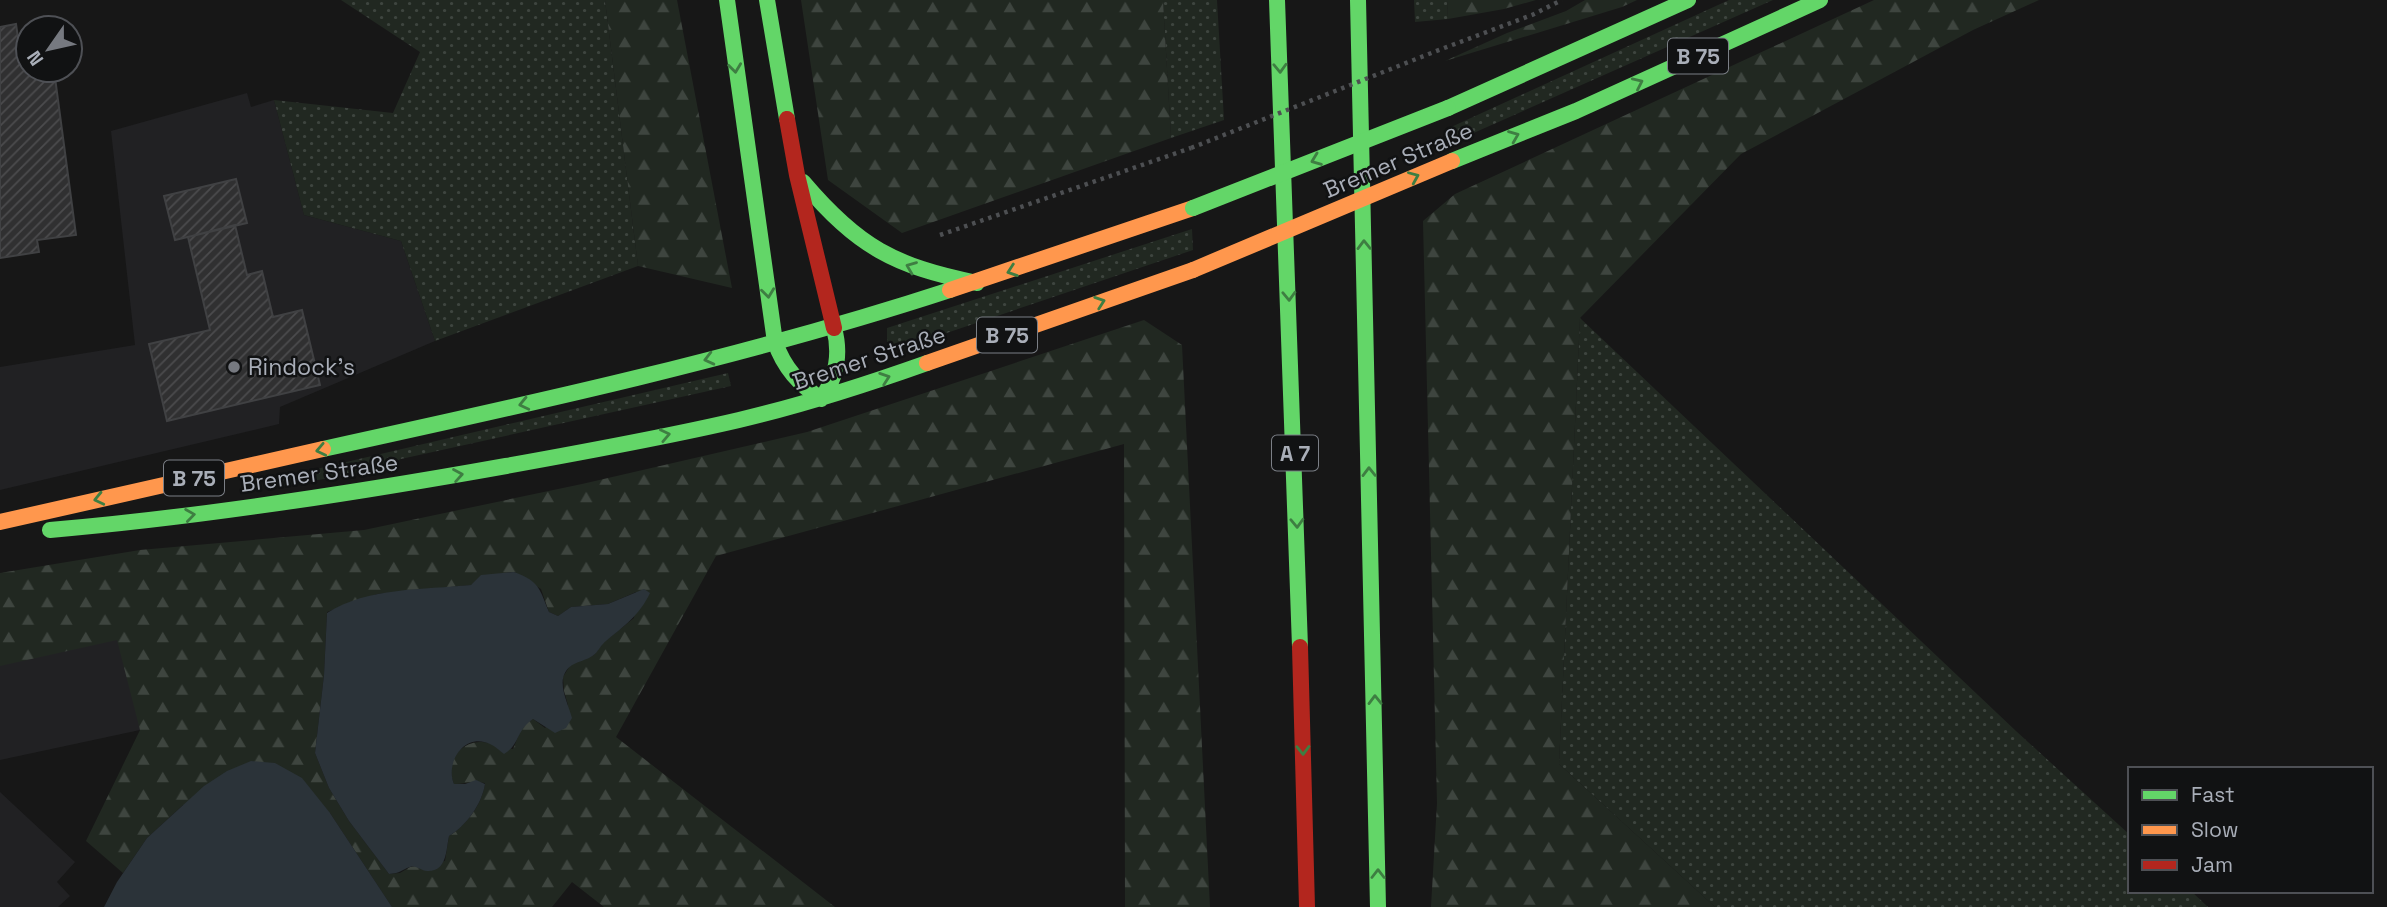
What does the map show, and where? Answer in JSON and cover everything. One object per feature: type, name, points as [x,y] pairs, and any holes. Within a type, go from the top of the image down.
[{"type":"main road","points":[[727,0],[775,342],[787,370],[821,398],[829,388],[838,364],[838,343],[797,175],[767,0]]},
{"type":"main road","name":"A 7","points":[[1277,0],[1297,519],[1307,907]]},
{"type":"main road","points":[[1358,0],[1378,907]]},
{"type":"main road","name":"Bremer Straße","points":[[0,522],[564,395],[775,342],[977,283],[1193,208],[1448,108],[1688,0]]},
{"type":"main road","name":"Bremer Straße","points":[[0,534],[123,524],[390,487],[740,420],[821,398],[1193,270],[1576,111],[1820,0]]},
{"type":"main road","points":[[797,175],[837,222],[871,249],[921,271],[977,283]]},
{"type":"path","points":[[936,237],[1191,148],[1532,15],[1562,0]]},
{"type":"shaded area","points":[[247,93],[251,107],[274,100],[304,215],[401,241],[435,341],[280,407],[279,424],[0,490],[0,367],[135,345],[111,131]]},
{"type":"shaded area","points":[[514,572],[534,583],[549,612],[558,616],[571,607],[608,604],[644,589],[650,593],[636,614],[595,654],[567,670],[563,685],[572,718],[566,728],[555,733],[533,719],[504,754],[481,741],[472,742],[459,752],[452,767],[454,784],[476,780],[485,784],[472,814],[449,836],[442,864],[434,870],[412,867],[389,874],[349,821],[329,788],[315,753],[324,675],[327,613],[360,598],[378,594],[471,585],[481,575]]},
{"type":"shaded area","points":[[147,630],[140,730],[0,760],[0,662]]},
{"type":"shaded area","points":[[251,761],[275,763],[302,778],[330,813],[392,907],[104,907],[117,882],[147,838],[204,786],[227,771]]},
{"type":"shaded area","points":[[0,792],[75,862],[57,882],[70,896],[58,907],[0,907]]},
{"type":"green space","points":[[341,0],[605,0],[638,266],[435,341],[401,241],[304,215],[274,100],[393,113],[420,52]]},
{"type":"green space","points":[[605,0],[677,0],[732,288],[638,266]]},
{"type":"green space","points":[[801,0],[1163,0],[1171,138],[902,233],[828,180]]},
{"type":"green space","points":[[1163,0],[1217,0],[1224,120],[1171,138]]},
{"type":"green space","points":[[1414,0],[1447,0],[1448,19],[1415,22]]},
{"type":"green space","points":[[1447,0],[1536,0],[1448,19]]},
{"type":"green space","points":[[1585,0],[1637,0],[1622,7],[1445,61],[1507,33],[1566,11]]},
{"type":"green space","points":[[1729,0],[1773,0],[1451,143],[1449,128]]},
{"type":"green space","points":[[1874,0],[2039,0],[1973,30],[1741,154],[1580,318],[1559,764],[1715,907],[1431,907],[1437,803],[1423,221],[1455,194]]},
{"type":"green space","points":[[1192,229],[1193,250],[887,353],[887,328]]},
{"type":"green space","points":[[1580,318],[2016,731],[2128,833],[2128,893],[2193,893],[2208,907],[1715,907],[1559,764]]},
{"type":"green space","points":[[1144,320],[1182,345],[1210,907],[1125,907],[1124,444],[716,556],[616,737],[835,907],[604,907],[572,882],[552,907],[392,907],[330,813],[183,805],[147,838],[123,873],[86,841],[140,730],[117,640],[0,666],[0,573],[140,550],[364,530],[582,484],[807,432]],"holes":[[[514,572],[541,589],[549,612],[558,616],[571,607],[608,604],[636,592],[634,618],[603,643],[594,655],[571,664],[563,677],[568,705],[545,728],[533,719],[523,725],[513,749],[479,742],[459,751],[452,763],[454,784],[485,783],[477,806],[462,826],[449,836],[445,861],[389,874],[349,821],[329,788],[315,753],[324,675],[327,612],[377,594],[471,585],[498,574]]]},
{"type":"green space","points":[[728,373],[731,386],[401,459],[375,470],[284,486],[282,477]]},
{"type":"building","points":[[14,24],[14,84],[56,84],[76,235],[37,240],[39,252],[0,258],[0,27]]},
{"type":"building","points":[[236,179],[247,223],[175,240],[164,196]]},
{"type":"building","points":[[235,225],[247,275],[262,271],[273,317],[302,310],[320,385],[167,421],[149,344],[210,330],[188,237]]},
{"type":"traffic: fast","points":[[727,0],[775,342],[793,375],[821,399],[831,382],[836,365],[834,328]]},
{"type":"traffic: fast","points":[[767,0],[787,119]]},
{"type":"traffic: fast","points":[[1277,0],[1300,647]]},
{"type":"traffic: fast","points":[[1358,0],[1378,907]]},
{"type":"traffic: fast","points":[[1448,108],[1688,0]]},
{"type":"traffic: fast","points":[[1452,161],[1576,111],[1820,0]]},
{"type":"traffic: fast","points":[[1193,208],[1448,108]]},
{"type":"traffic: fast","points":[[803,182],[842,223],[880,250],[923,269],[977,283]]},
{"type":"traffic: fast","points":[[323,449],[717,358],[950,290]]},
{"type":"traffic: fast","points":[[50,530],[336,495],[623,444],[787,408],[927,363]]},
{"type":"traffic: slow","points":[[1193,270],[1452,161]]},
{"type":"traffic: slow","points":[[950,290],[1193,208]]},
{"type":"traffic: slow","points":[[927,363],[1193,270]]},
{"type":"traffic: slow","points":[[0,522],[323,449]]},
{"type":"traffic: jam","points":[[787,119],[797,175],[834,328]]},
{"type":"traffic: jam","points":[[1300,647],[1307,907]]},
{"type":"place","name":"Rindock's","points":[[234,367]]}]
